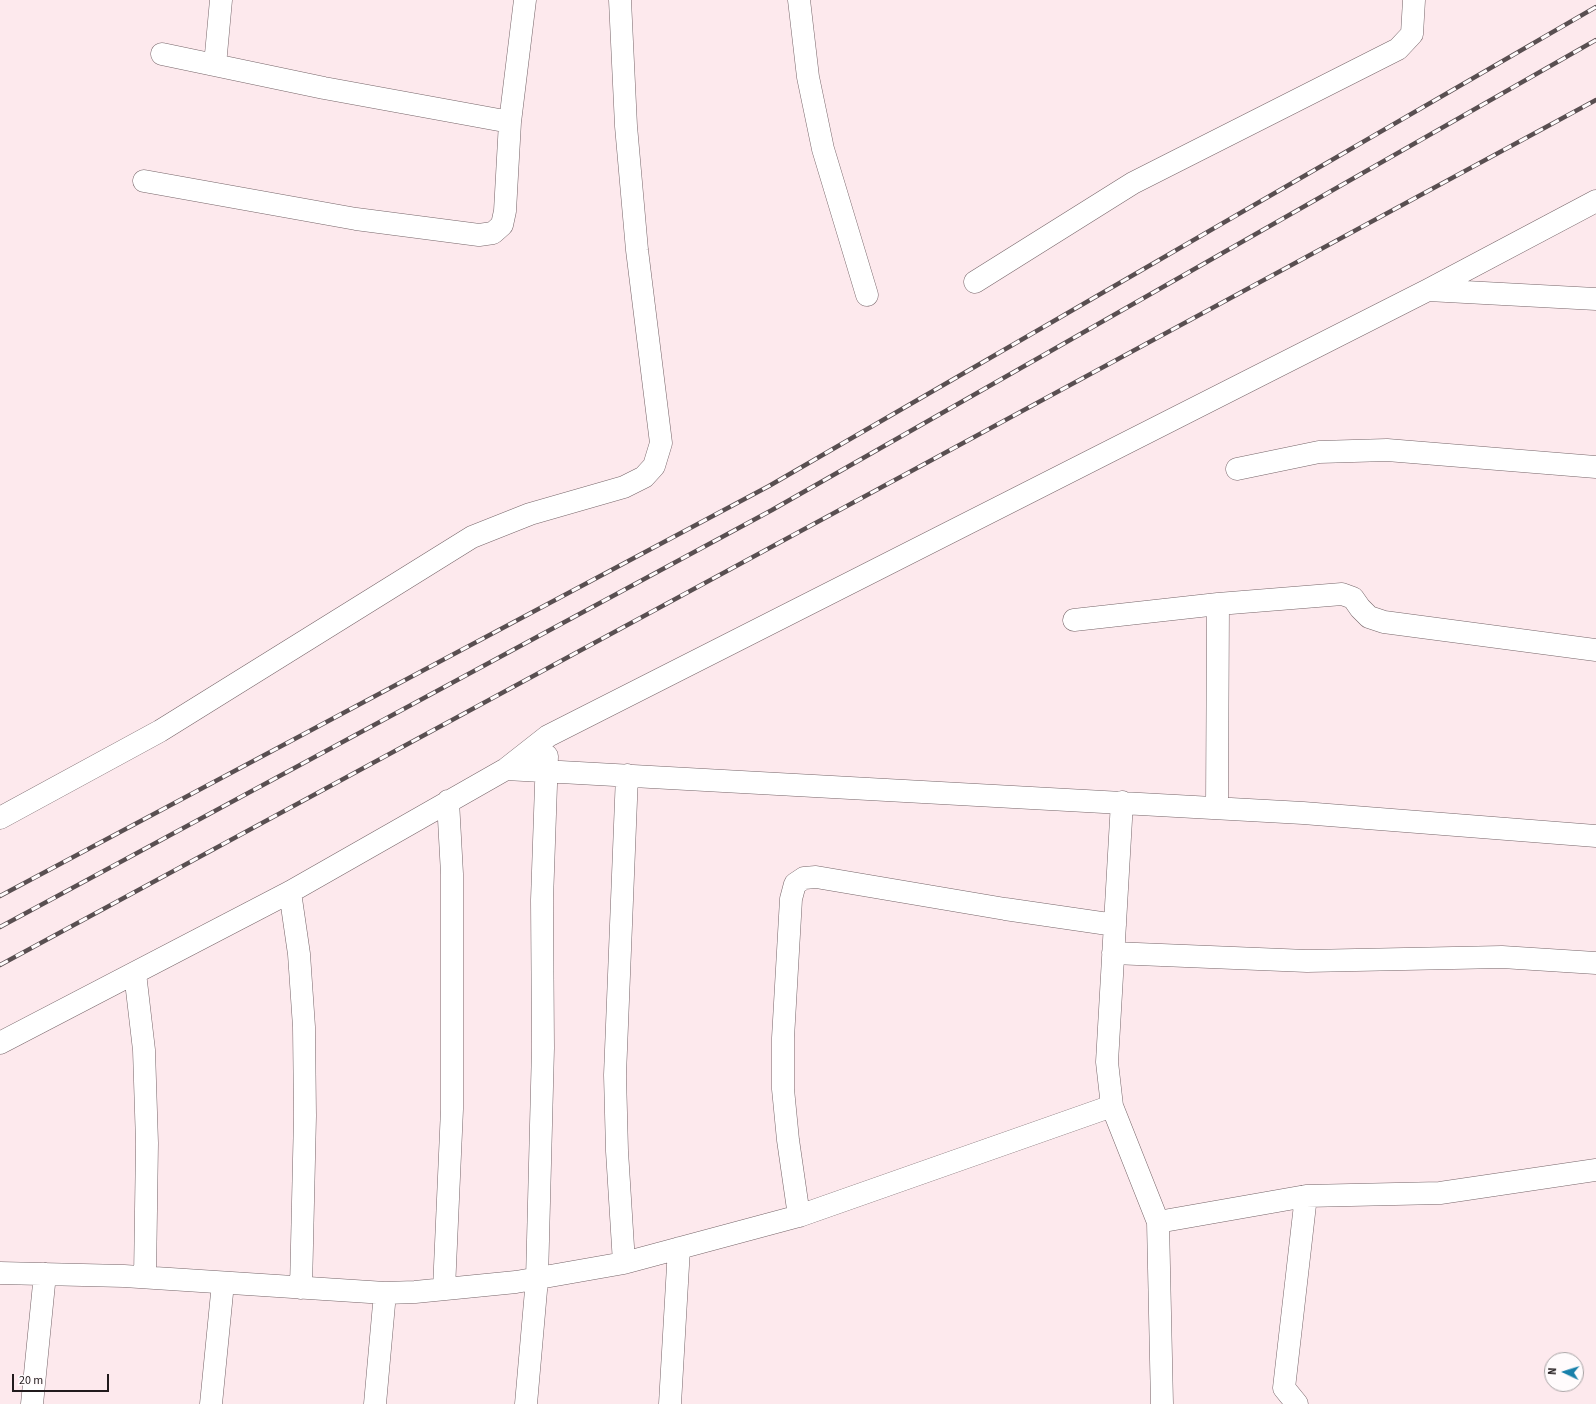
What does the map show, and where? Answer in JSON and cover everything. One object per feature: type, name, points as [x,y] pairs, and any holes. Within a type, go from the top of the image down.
[{"type":"street","points":[[215,65],[220,0]]},
{"type":"street","points":[[144,181],[356,219],[479,235],[493,233],[502,225],[505,211],[510,122],[525,0]]},
{"type":"street","points":[[0,818],[160,731],[472,537],[530,514],[624,486],[644,477],[654,466],[662,443],[637,250],[626,126],[620,0]]},
{"type":"street","points":[[799,0],[808,77],[823,149],[867,295]]},
{"type":"street","points":[[975,282],[1133,183],[1398,49],[1412,34],[1414,0]]},
{"type":"street","points":[[162,54],[324,88],[510,122]]},
{"type":"street","points":[[0,1043],[290,892],[506,768],[548,736],[1428,290],[1596,201]]},
{"type":"street","points":[[1428,290],[1596,299]]},
{"type":"street","points":[[1237,469],[1319,452],[1387,450],[1596,467]]},
{"type":"street","points":[[1074,620],[1218,604],[1342,594],[1353,598],[1369,617],[1384,622],[1596,650]]},
{"type":"street","points":[[1218,604],[1218,808]]},
{"type":"street","points":[[526,1404],[536,1279],[543,1048],[542,900],[548,736]]},
{"type":"street","points":[[506,768],[1122,802],[1596,836]]},
{"type":"street","points":[[624,1263],[617,1151],[615,1075],[627,775]]},
{"type":"street","points":[[444,1289],[452,1109],[452,874],[448,802]]},
{"type":"street","points":[[1122,802],[1107,1062],[1112,1106],[1158,1222],[1162,1404]]},
{"type":"street","points":[[799,1216],[788,1140],[783,1089],[782,1038],[791,899],[796,884],[804,878],[816,877],[1005,909],[1115,925]]},
{"type":"street","points":[[290,892],[299,954],[304,1027],[305,1116],[301,1288]]},
{"type":"street","points":[[1113,953],[1307,961],[1502,957],[1596,963]]},
{"type":"street","points":[[135,973],[144,1058],[147,1143],[145,1277]]},
{"type":"street","points":[[0,1272],[145,1277],[385,1293],[444,1289],[536,1279],[624,1263],[799,1216],[1112,1106]]},
{"type":"street","points":[[1158,1222],[1306,1196],[1440,1193],[1596,1170]]},
{"type":"street","points":[[1297,1404],[1284,1388],[1306,1196]]},
{"type":"street","points":[[670,1404],[679,1248]]},
{"type":"street","points":[[32,1404],[45,1274]]},
{"type":"street","points":[[211,1404],[223,1283]]},
{"type":"street","points":[[375,1404],[385,1293]]},
{"type":"railway","points":[[0,896],[769,486],[1596,7]]},
{"type":"railway","points":[[0,927],[772,510],[1596,40]]},
{"type":"railway","points":[[0,965],[1596,100]]}]
